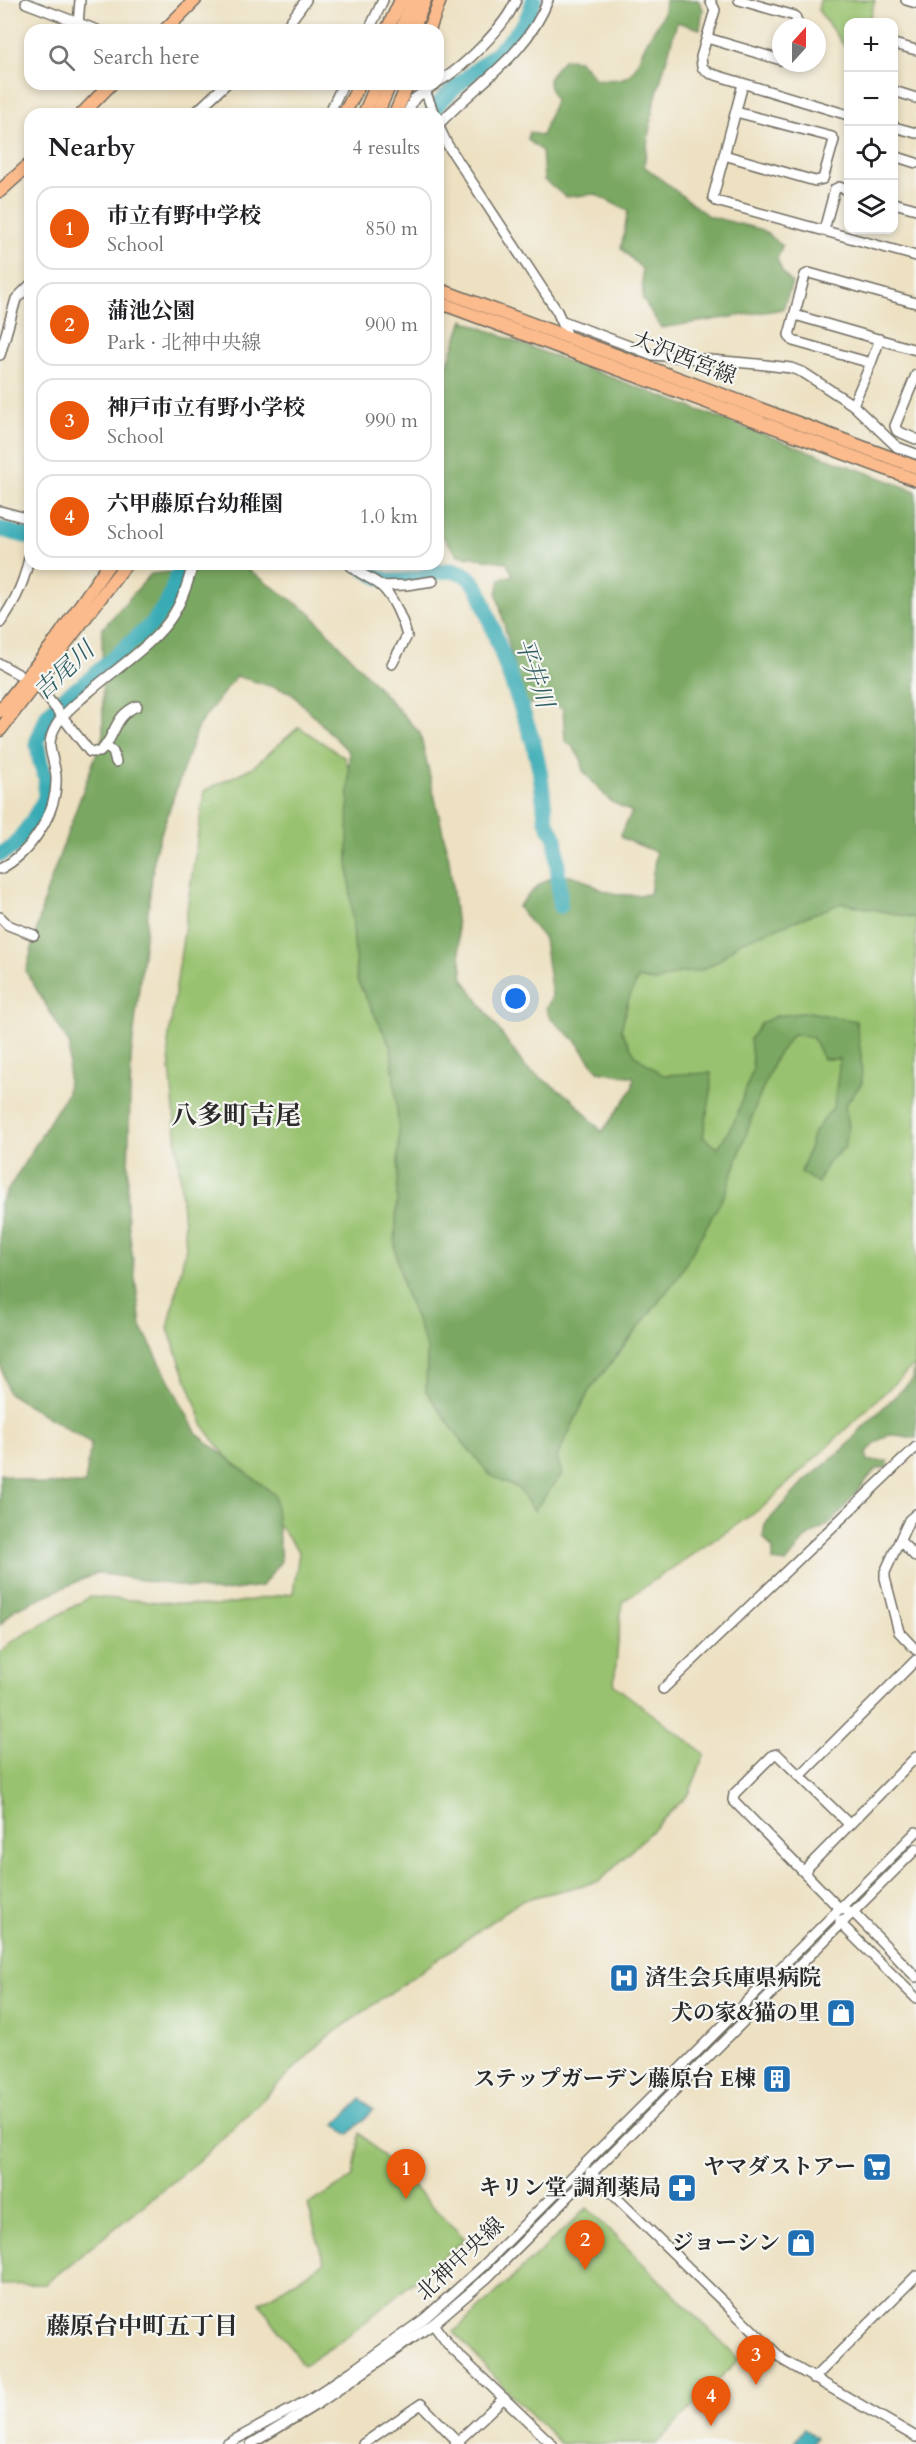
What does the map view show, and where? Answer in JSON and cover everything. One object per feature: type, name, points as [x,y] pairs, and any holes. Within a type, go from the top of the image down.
[{"type":"main road","points":[[171,24],[195,0]]},
{"type":"main road","points":[[390,24],[401,0]]},
{"type":"main road","points":[[403,24],[413,0]]},
{"type":"main road","points":[[415,24],[425,0]]},
{"type":"main road","points":[[431,24],[440,0]]},
{"type":"main road","points":[[88,108],[105,90]]},
{"type":"main road","points":[[347,108],[357,90]]},
{"type":"main road","points":[[367,108],[374,90]]},
{"type":"main road","points":[[380,108],[387,90]]},
{"type":"main road","points":[[398,108],[405,90]]},
{"type":"main road","points":[[0,191],[24,169]]},
{"type":"main road","name":"大沢西宮線","points":[[444,297],[569,338],[916,467]]},
{"type":"main road","name":"大沢西宮線","points":[[444,298],[916,480]]},
{"type":"main road","points":[[0,711],[54,643],[105,570]]},
{"type":"main road","points":[[0,730],[121,570]]},
{"type":"street","points":[[26,3],[78,24],[80,0]]},
{"type":"street","points":[[289,24],[306,0]]},
{"type":"street","points":[[372,24],[383,0]]},
{"type":"street","points":[[444,77],[497,30],[516,0]]},
{"type":"street","points":[[444,119],[517,51],[532,32],[548,0]]},
{"type":"street","points":[[710,0],[715,10],[701,57],[702,67],[709,73],[844,114]]},
{"type":"street","points":[[739,0],[796,18]]},
{"type":"street","points":[[906,0],[916,3]]},
{"type":"street","points":[[707,38],[772,57]]},
{"type":"street","points":[[898,45],[916,50]]},
{"type":"street","points":[[743,84],[713,196],[716,201],[916,256]]},
{"type":"street","points":[[200,108],[220,90]]},
{"type":"street","points":[[332,108],[340,90]]},
{"type":"street","points":[[410,108],[414,99],[424,90],[432,108]]},
{"type":"street","points":[[898,93],[916,98]]},
{"type":"street","points":[[724,155],[816,181],[823,179],[834,141],[832,138],[736,112]]},
{"type":"street","points":[[898,128],[916,133]]},
{"type":"street","points":[[444,138],[563,321],[569,338]]},
{"type":"street","points":[[898,157],[916,163]]},
{"type":"street","points":[[824,230],[835,189],[838,187],[844,189]]},
{"type":"street","points":[[898,204],[916,209]]},
{"type":"street","points":[[871,363],[793,341],[789,335],[805,275],[809,273],[916,303]]},
{"type":"street","points":[[0,355],[16,299],[24,291]]},
{"type":"street","points":[[795,315],[916,350]]},
{"type":"street","points":[[563,321],[653,355],[791,368],[804,373],[853,405],[897,447],[916,454]]},
{"type":"street","points":[[853,405],[880,339]]},
{"type":"street","points":[[916,375],[895,426],[897,431],[916,439]]},
{"type":"street","points":[[0,511],[24,517]]},
{"type":"street","points":[[0,623],[12,608],[26,578],[27,570]]},
{"type":"street","points":[[0,869],[12,863],[26,850],[52,805],[56,774],[50,754],[51,735],[61,714],[139,651],[172,617],[183,597],[191,570]]},
{"type":"street","points":[[354,570],[381,586],[393,602],[407,636],[392,664]]},
{"type":"street","points":[[381,586],[433,581]]},
{"type":"street","points":[[0,664],[18,674]]},
{"type":"street","points":[[42,691],[90,752],[100,752],[106,746],[116,722],[136,706]]},
{"type":"street","points":[[106,746],[113,752],[116,762]]},
{"type":"street","points":[[0,917],[18,930],[34,935]]},
{"type":"street","points":[[663,1689],[744,1608],[806,1553],[916,1447]]},
{"type":"street","points":[[916,1514],[909,1520],[885,1572],[899,1632],[916,1650]]},
{"type":"street","points":[[900,1541],[916,1557]]},
{"type":"street","points":[[800,1776],[916,1660]]},
{"type":"street","points":[[849,1824],[777,1755],[773,1755],[734,1794],[734,1800],[839,1908],[853,1912],[916,1977]]},
{"type":"street","points":[[804,1871],[916,1757]]},
{"type":"street","name":"北神中央線","points":[[227,2444],[310,2399],[424,2319],[482,2267],[916,1832]]},
{"type":"street","name":"北神中央線","points":[[251,2444],[319,2403],[433,2324],[487,2278],[916,1849]]},
{"type":"street","points":[[839,1908],[840,1923],[916,1998]]},
{"type":"street","points":[[584,2166],[783,2360],[916,2437]]},
{"type":"street","points":[[813,2379],[916,2276]]},
{"type":"street","points":[[433,2324],[450,2347],[552,2444]]},
{"type":"street","points":[[363,2444],[421,2404],[458,2443],[504,2398]]},
{"type":"green space","points":[[665,0],[698,0],[703,9],[700,29],[677,22],[653,107],[644,166],[708,216],[763,230],[782,246],[777,259],[783,273],[792,283],[783,309],[661,328],[643,299],[642,269],[621,248],[628,211],[595,194],[566,197],[544,180],[542,151],[528,140],[529,132],[542,136],[555,100],[549,78],[564,59],[579,60],[596,79],[621,79],[628,76],[633,72],[660,20]]},
{"type":"green space","points":[[820,0],[875,0],[870,18],[844,18],[844,46],[818,10]]},
{"type":"green space","points":[[463,320],[516,342],[916,491],[916,918],[842,903],[740,942],[717,962],[699,971],[679,973],[655,982],[638,978],[628,1001],[621,1030],[636,1056],[663,1075],[711,1073],[711,1092],[703,1137],[718,1148],[735,1120],[753,1069],[750,1039],[761,1023],[776,1016],[810,1012],[856,1021],[862,1083],[845,1105],[849,1126],[845,1147],[828,1162],[818,1183],[801,1173],[814,1132],[834,1106],[840,1059],[823,1059],[813,1038],[793,1034],[776,1057],[757,1103],[726,1192],[678,1277],[589,1391],[557,1457],[562,1474],[534,1511],[518,1488],[490,1475],[460,1439],[426,1391],[427,1349],[404,1289],[395,1249],[399,1133],[391,1047],[357,980],[348,861],[349,752],[290,692],[236,676],[198,726],[155,851],[131,1058],[127,1212],[141,1326],[197,1434],[275,1495],[281,1561],[262,1586],[219,1592],[97,1573],[15,1609],[0,1625],[0,1474],[40,1484],[85,1484],[91,1443],[8,1393],[0,1362],[0,1203],[67,1093],[70,1045],[26,972],[46,893],[103,735],[102,629],[151,574],[187,570],[249,570],[310,613],[420,733],[449,859],[463,979],[525,1067],[572,1099],[602,1132],[632,1090],[634,1077],[598,1071],[576,1041],[550,1018],[546,1009],[552,996],[544,939],[518,907],[538,886],[561,876],[580,878],[602,890],[616,894],[650,894],[656,852],[622,838],[621,833],[632,812],[610,801],[583,771],[582,761],[573,747],[565,741],[563,709],[547,701],[523,705],[497,594],[500,579],[513,575],[506,562],[458,555],[444,538],[444,374]]},
{"type":"green space","points":[[299,727],[344,757],[491,1095],[581,1184],[663,1092],[576,999],[615,939],[916,884],[916,1363],[763,1507],[622,1602],[614,1685],[705,1754],[689,1794],[600,1881],[522,1900],[325,2039],[199,2161],[45,2284],[0,2285],[0,1652],[11,1642],[90,1597],[216,1606],[293,1593],[299,1552],[204,1427],[168,1329],[186,1247],[168,1043],[204,791],[253,767]]},
{"type":"green space","points":[[916,1345],[916,1438],[889,1435],[879,1440],[866,1453],[868,1461],[888,1461],[888,1467],[875,1470],[833,1521],[806,1538],[786,1563],[773,1561],[773,1549],[763,1537],[765,1524],[805,1481],[846,1447],[860,1430],[913,1379]]},
{"type":"green space","points":[[360,2133],[465,2239],[347,2337],[303,2366],[260,2303],[324,2263],[308,2205],[353,2177]]},
{"type":"green space","points":[[587,2208],[739,2359],[656,2444],[561,2444],[502,2385],[454,2332]]},
{"type":"water","points":[[361,2099],[373,2110],[348,2135],[336,2124]]},
{"type":"water","points":[[804,2429],[816,2437],[811,2444],[793,2444]]},
{"type":"waterway","points":[[436,108],[515,35],[525,22],[534,0]]},
{"type":"waterway","points":[[0,529],[24,535]]},
{"type":"waterway","name":"吉尾川","points":[[0,854],[13,847],[30,825],[45,799],[46,779],[37,742],[48,714],[66,696],[84,684],[153,623],[169,600],[179,570]]},
{"type":"waterway","name":"平井川","points":[[368,570],[387,580],[401,581],[448,570],[459,572],[469,578],[479,590],[533,741],[540,772],[546,820],[556,840],[560,906]]},
{"type":"place","name":"済生会兵庫県病院","points":[[624,1978]]},
{"type":"place","name":"犬の家&猫の里","points":[[841,2013]]},
{"type":"place","name":"ステップガーデン藤原台 E棟","points":[[777,2079]]},
{"type":"place","name":"ヤマダストアー","points":[[877,2167]]},
{"type":"place","name":"キリン堂 調剤薬局","points":[[682,2188]]},
{"type":"place","name":"市立有野中学校","points":[[406,2199]]},
{"type":"place","name":"ジョーシン","points":[[801,2243]]},
{"type":"place","name":"蒲池公園","points":[[585,2270]]},
{"type":"place","name":"神戸市立有野小学校","points":[[756,2385]]},
{"type":"place","name":"六甲藤原台幼稚園","points":[[711,2426]]},
{"type":"district","name":"八多町吉尾","points":[[236,1115]]},
{"type":"district","name":"藤原台中町五丁目","points":[[142,2326]]}]
